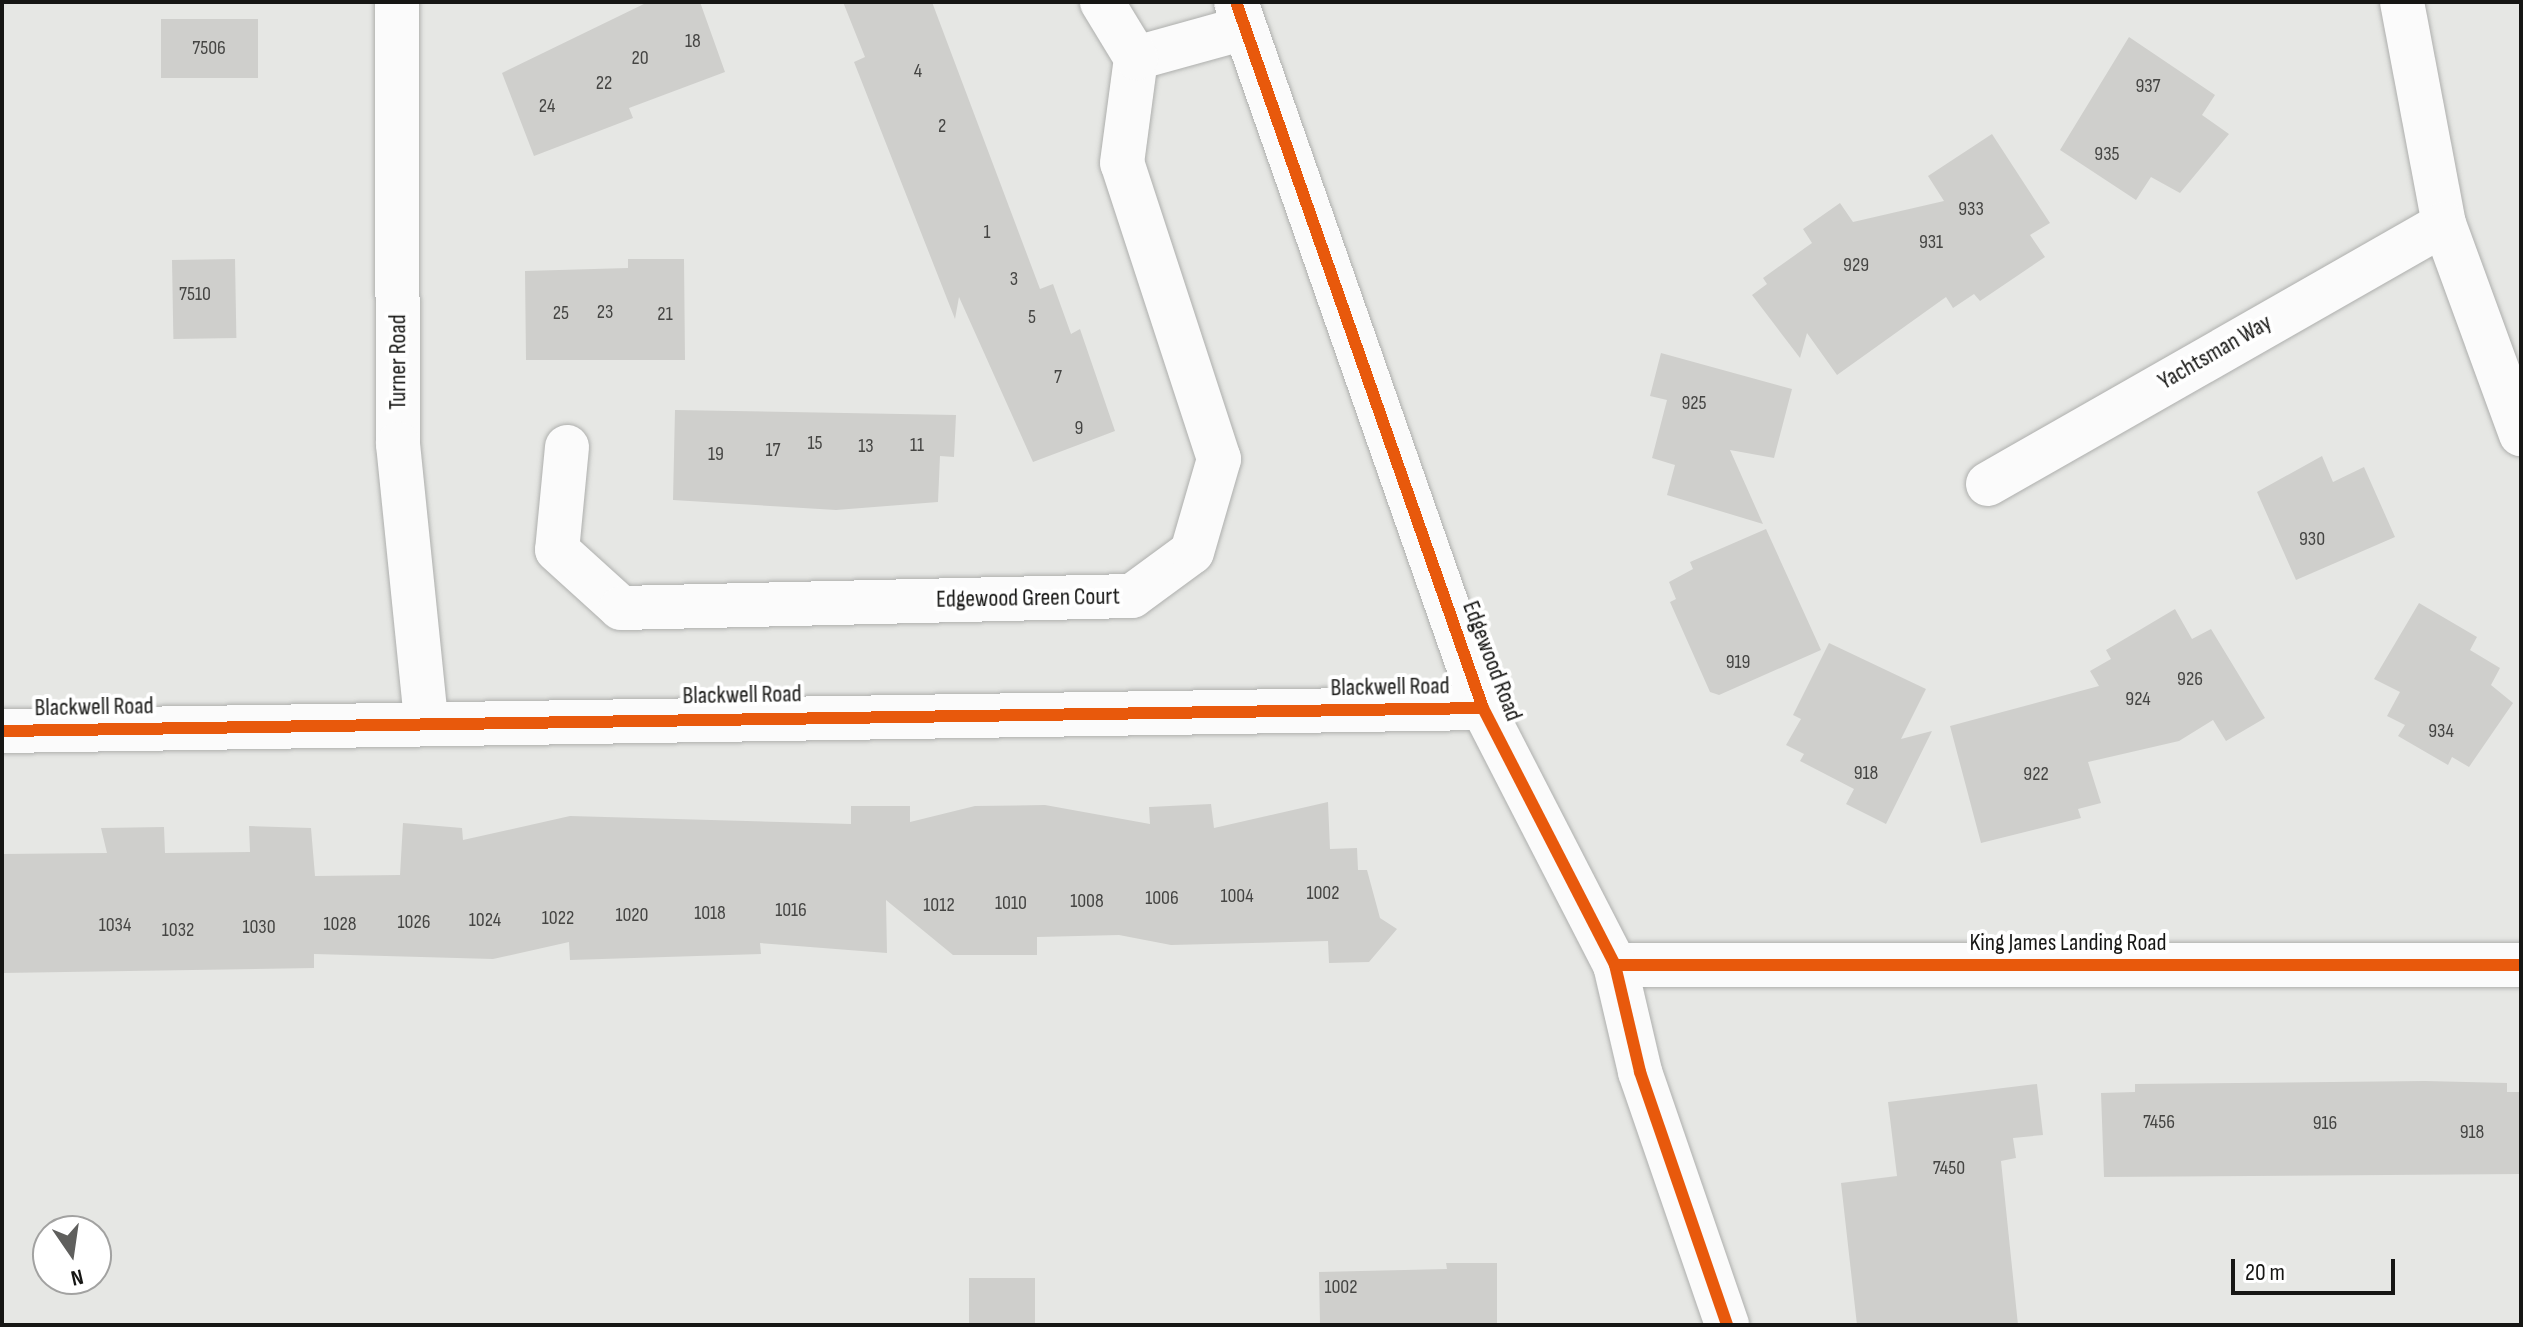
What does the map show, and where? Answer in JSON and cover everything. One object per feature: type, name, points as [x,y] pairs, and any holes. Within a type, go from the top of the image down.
[{"type":"street","name":"Turner Road","points":[[397,2],[398,444],[426,721]]},
{"type":"street","points":[[1102,2],[1136,58],[1240,15]]},
{"type":"street","points":[[2402,2],[2444,224],[2521,434]]},
{"type":"street","name":"Edgewood Road","points":[[1240,15],[1483,708],[1615,965],[1640,1072],[1727,1325]]},
{"type":"street","name":"Edgewood Green Court","points":[[567,447],[557,550],[621,608],[1132,596],[1192,552],[1219,459],[1122,163],[1136,58]]},
{"type":"street","name":"Yachtsman Way","points":[[1988,484],[2444,224]]},
{"type":"street","name":"Blackwell Road","points":[[2,731],[426,721],[1483,708]]},
{"type":"street","name":"King James Landing Road","points":[[1615,965],[2521,965]]},
{"type":"building","points":[[648,2],[700,2],[725,72],[629,108],[633,118],[534,156],[502,73]]},
{"type":"building","points":[[843,2],[932,2],[1040,289],[1053,284],[1071,334],[1080,329],[1115,431],[1033,462],[959,297],[955,319],[854,62],[865,57]]},
{"type":"building","points":[[161,19],[258,19],[258,78],[161,78]]},
{"type":"building","points":[[2129,37],[2215,95],[2202,115],[2229,134],[2180,193],[2151,177],[2136,200],[2060,150]]},
{"type":"building","points":[[1992,134],[2050,223],[2030,235],[2045,257],[1980,301],[1974,294],[1953,308],[1946,297],[1837,375],[1807,333],[1800,358],[1752,295],[1767,284],[1763,278],[1812,243],[1803,229],[1840,203],[1853,222],[1944,201],[1928,176]]},
{"type":"building","points":[[235,259],[236,338],[173,339],[172,260]]},
{"type":"building","points":[[628,259],[684,259],[685,360],[526,360],[525,271],[628,268]]},
{"type":"building","points":[[1661,353],[1792,389],[1774,458],[1730,450],[1763,524],[1667,495],[1675,465],[1652,458],[1667,400],[1650,396]]},
{"type":"building","points":[[675,410],[956,415],[954,457],[940,456],[938,502],[836,510],[673,500]]},
{"type":"building","points":[[2322,456],[2333,482],[2364,467],[2395,537],[2296,580],[2257,492]]},
{"type":"building","points":[[1766,529],[1821,650],[1719,695],[1710,692],[1670,602],[1676,599],[1669,582],[1693,569],[1690,562]]},
{"type":"building","points":[[2419,603],[2477,637],[2470,650],[2500,668],[2491,685],[2513,703],[2469,767],[2452,757],[2448,765],[2398,736],[2405,725],[2387,716],[2400,692],[2374,679]]},
{"type":"building","points":[[2175,609],[2192,639],[2211,629],[2265,718],[2226,741],[2213,720],[2179,741],[2088,762],[2101,803],[2078,809],[2081,818],[1981,843],[1950,726],[2099,686],[2090,671],[2111,659],[2106,650]]},
{"type":"building","points":[[1829,643],[1926,689],[1901,739],[1932,731],[1886,824],[1846,804],[1854,789],[1800,761],[1804,754],[1786,745],[1801,719],[1793,715]]},
{"type":"building","points":[[1328,802],[1330,849],[1357,848],[1358,870],[1367,870],[1380,918],[1397,929],[1369,962],[1329,963],[1328,941],[1171,945],[1119,935],[1037,937],[1037,955],[953,955],[886,900],[887,953],[760,943],[761,954],[570,960],[569,942],[493,959],[314,954],[314,968],[2,973],[2,854],[107,853],[101,828],[164,827],[165,853],[250,852],[249,826],[311,828],[315,876],[400,875],[403,823],[462,828],[463,840],[570,816],[851,824],[851,806],[910,806],[910,822],[975,806],[1045,805],[1150,824],[1149,807],[1211,804],[1214,828]]},
{"type":"building","points":[[2507,1083],[2507,1092],[2521,1092],[2521,1174],[2104,1177],[2101,1093],[2135,1092],[2135,1084]]},
{"type":"building","points":[[2037,1084],[2043,1135],[2013,1138],[2016,1158],[2001,1161],[2018,1325],[1857,1325],[1841,1183],[1897,1176],[1888,1102]]},
{"type":"building","points":[[1446,1263],[1497,1263],[1497,1325],[1320,1325],[1319,1272],[1447,1269]]},
{"type":"building","points":[[969,1278],[1035,1278],[1035,1325],[969,1325]]},
{"type":"cycle path","points":[[1236,2],[1483,708],[1615,965],[1640,1072],[1727,1325]]},
{"type":"cycle path","points":[[2,731],[1483,708]]},
{"type":"cycle path","points":[[1615,965],[2521,965]]}]
